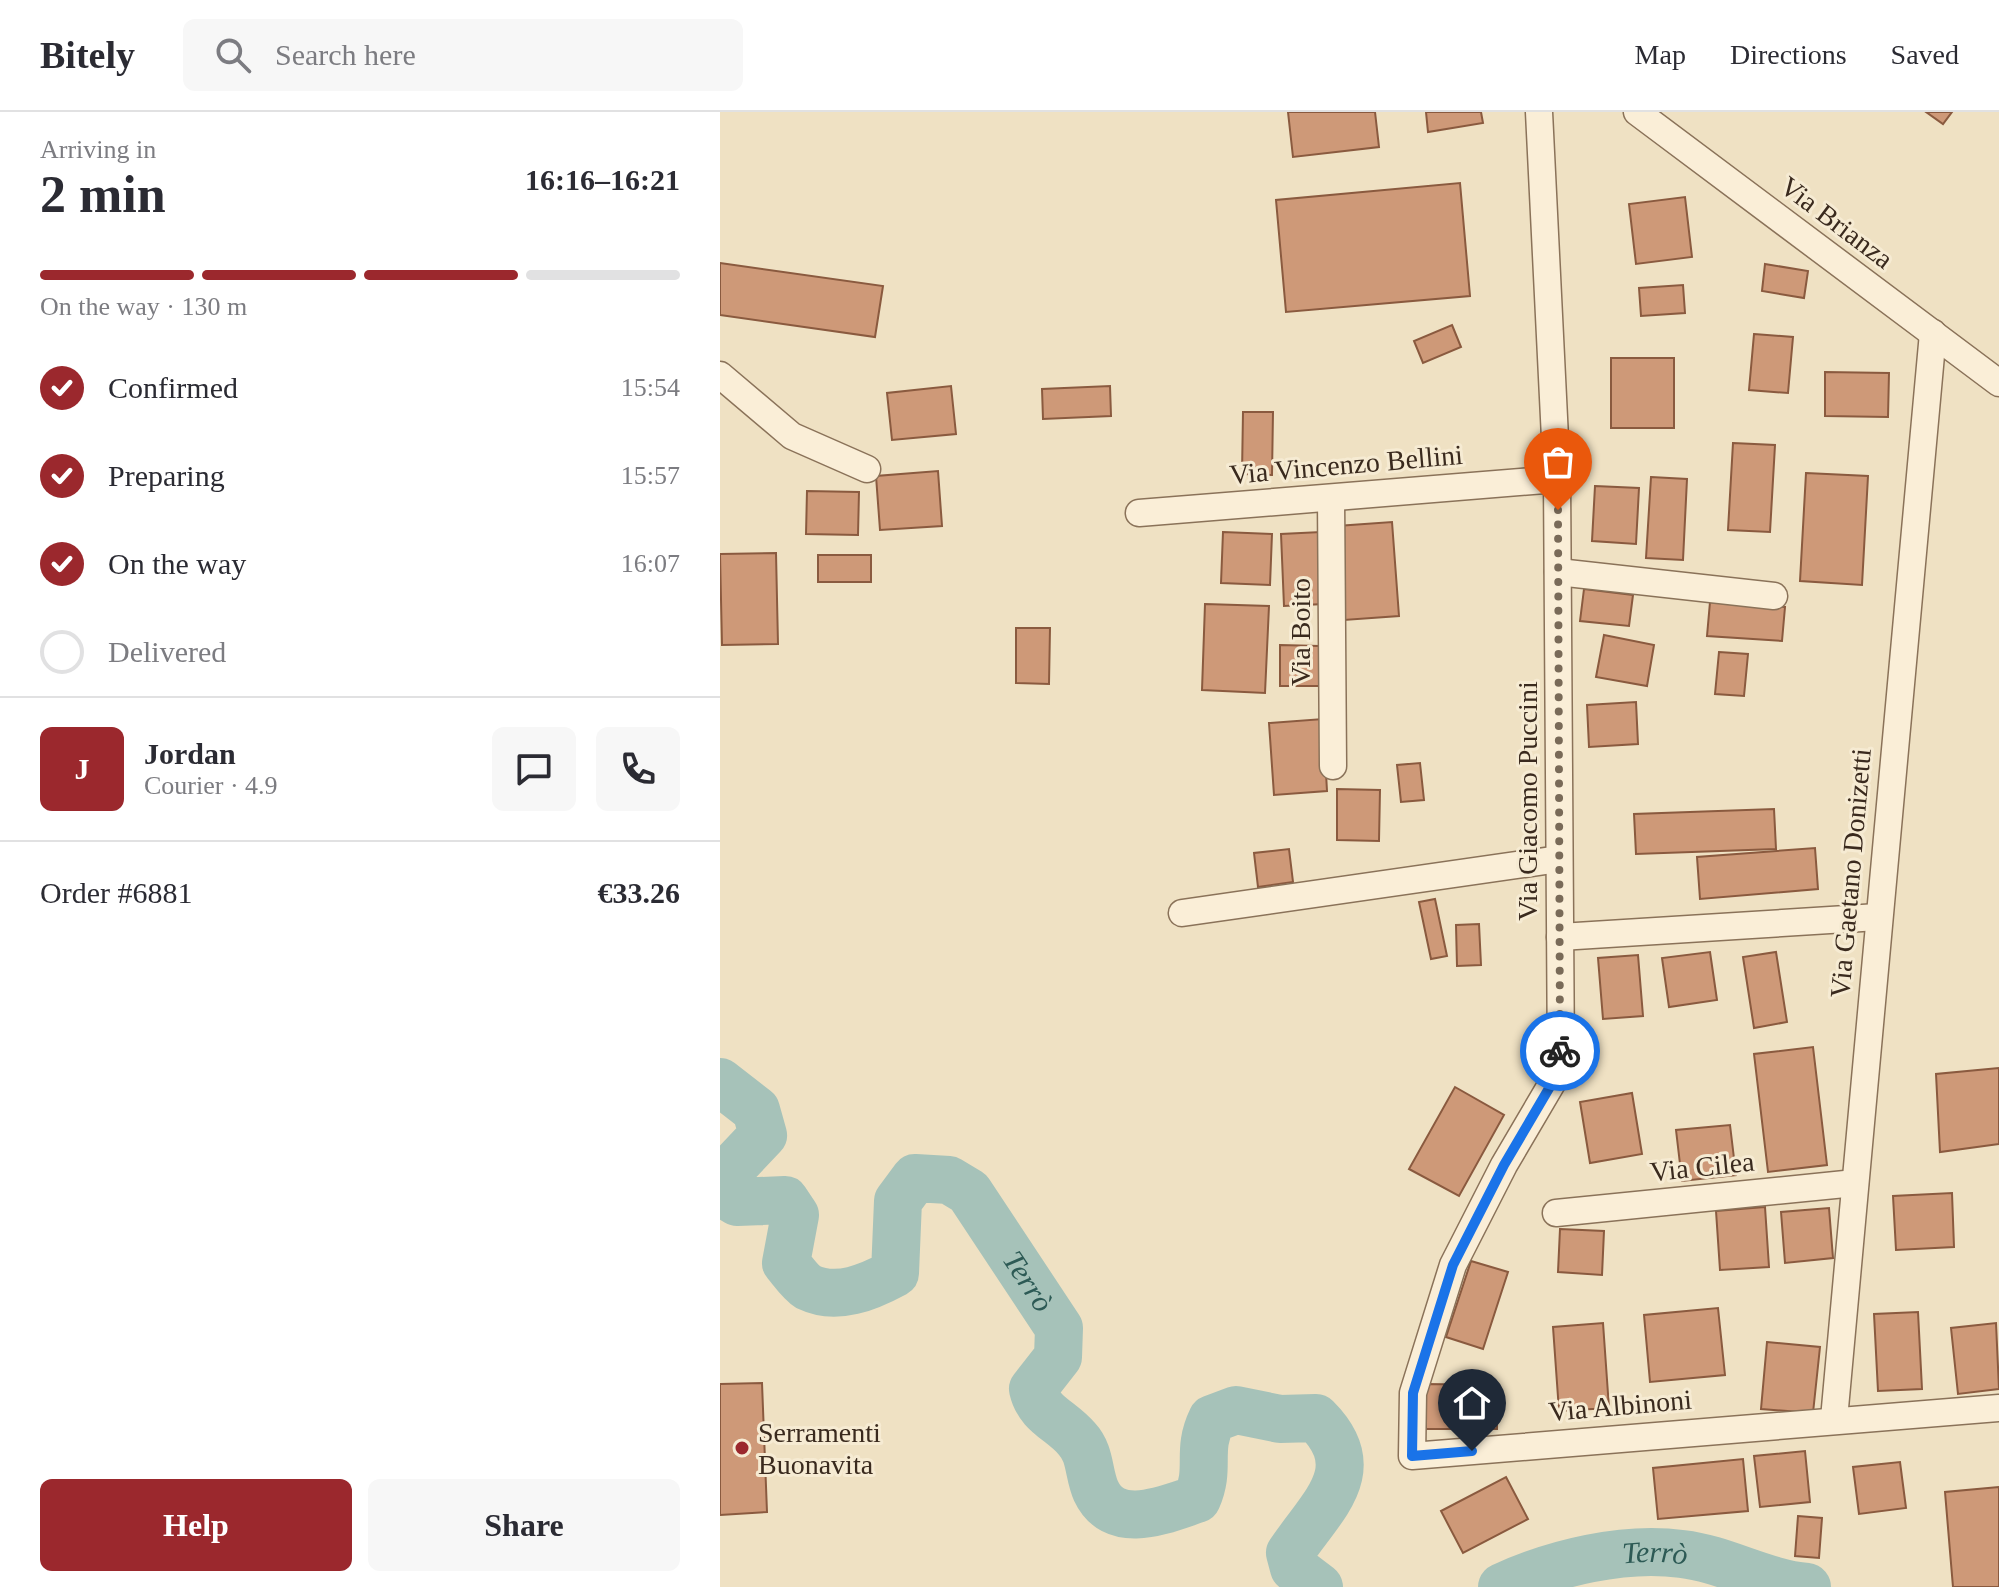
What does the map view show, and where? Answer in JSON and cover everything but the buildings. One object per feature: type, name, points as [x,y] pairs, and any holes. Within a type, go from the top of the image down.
[{"type":"street","name":"Via Giacomo Puccini","points":[[1412,1456],[1413,1393],[1453,1265],[1504,1165],[1561,1068],[1557,479],[1539,112]]},
{"type":"street","name":"Via Brianza","points":[[1637,112],[1999,383]]},
{"type":"street","name":"Via Gaetano Donizetti","points":[[1834,1419],[1933,333]]},
{"type":"street","points":[[720,375],[792,436],[867,469]]},
{"type":"street","name":"Via Vincenzo Bellini","points":[[1139,513],[1557,479]]},
{"type":"street","name":"Via Boito","points":[[1331,498],[1333,766]]},
{"type":"street","points":[[1558,572],[1774,596]]},
{"type":"street","points":[[1182,913],[1559,859]]},
{"type":"street","points":[[1560,937],[1878,917]]},
{"type":"street","name":"Via Cilea","points":[[1556,1213],[1855,1183]]},
{"type":"street","name":"Via Albinoni","points":[[1412,1456],[1834,1419],[1999,1408]]},
{"type":"waterway","name":"Terrò","points":[[720,1082],[756,1110],[763,1135],[730,1170],[722,1193],[737,1202],[785,1200],[795,1215],[786,1263],[808,1287],[830,1293],[841,1292],[864,1287],[895,1273],[898,1201],[915,1178],[949,1180],[969,1192],[1059,1328],[1058,1357],[1033,1389],[1045,1411],[1082,1445],[1096,1491],[1105,1504],[1115,1511],[1128,1514],[1156,1512],[1197,1499],[1203,1478],[1205,1441],[1212,1419],[1236,1410],[1280,1419],[1316,1418],[1331,1437],[1339,1454],[1339,1471],[1335,1487],[1290,1553],[1294,1568],[1319,1587]]},
{"type":"waterway","name":"Terrò","points":[[1502,1587],[1590,1558],[1637,1552],[1698,1557],[1775,1581],[1807,1587]]},
{"type":"way so far","points":[[1558,510],[1560,1051]]},
{"type":"place","name":"Serramenti Buonavita","points":[[742,1448]]},
{"type":"route","points":[[1472,1451],[1412,1456],[1413,1393],[1453,1265],[1504,1165],[1561,1068],[1560,1051]]}]
